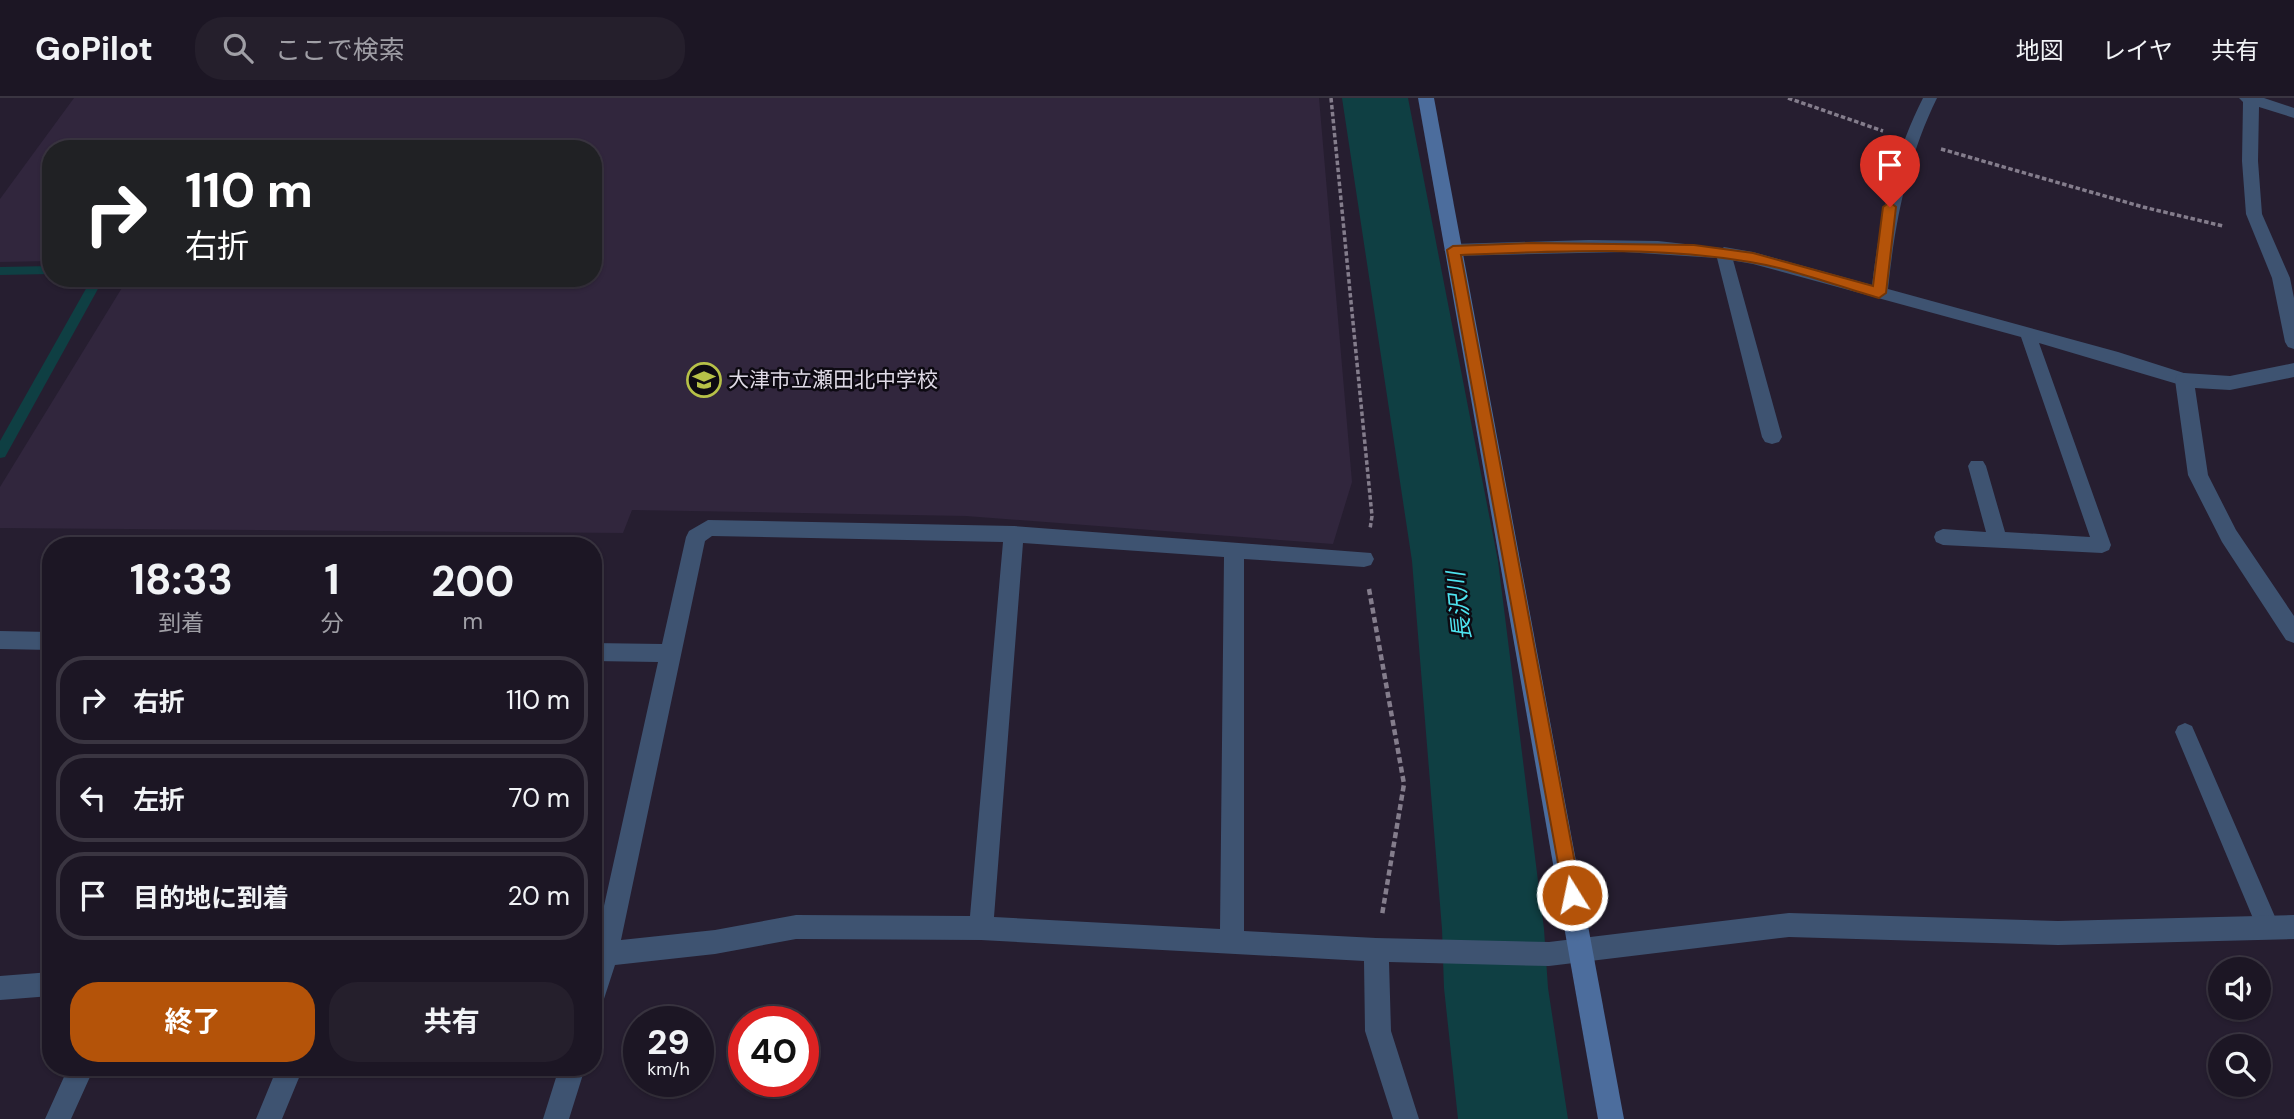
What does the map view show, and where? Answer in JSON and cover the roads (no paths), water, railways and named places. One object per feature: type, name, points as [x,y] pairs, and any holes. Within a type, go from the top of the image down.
[{"type":"street","points":[[1426,98],[1611,1119]]},
{"type":"street","points":[[2294,113],[2249,99],[2250,161],[2255,214],[2281,278],[2294,342]]},
{"type":"street","points":[[1453,250],[1653,249],[1724,253],[1772,437]]},
{"type":"street","points":[[2294,370],[2230,383],[2184,380],[2198,475],[2229,536],[2294,635]]},
{"type":"street","points":[[602,946],[696,537],[708,528],[1014,534],[1364,559]]},
{"type":"street","points":[[981,928],[1014,534]]},
{"type":"street","points":[[1232,943],[1234,550]]},
{"type":"street","points":[[0,640],[42,641]]},
{"type":"street","points":[[602,652],[671,653]]},
{"type":"street","points":[[602,954],[715,942],[796,927],[981,928],[1408,952],[1549,954],[1789,925],[2059,933],[2294,927]]},
{"type":"street","points":[[1376,950],[1378,1031],[1406,1119]]},
{"type":"street","points":[[0,988],[42,985]]},
{"type":"street","points":[[58,1119],[78,1076]]},
{"type":"street","points":[[270,1119],[287,1076]]},
{"type":"street","points":[[556,1119],[569,1076]]},
{"type":"lane","points":[[1879,293],[1890,207],[1909,140],[1930,98]]},
{"type":"lane","points":[[1724,253],[1753,258],[2118,358],[2184,380]]},
{"type":"lane","points":[[1944,537],[2102,545],[2028,334]]},
{"type":"lane","points":[[1976,466],[1998,540]]},
{"type":"lane","points":[[2185,732],[2268,927]]},
{"type":"waterway","name":"長沢川","points":[[1375,98],[1455,561],[1493,929],[1496,988],[1513,1119]]},
{"type":"waterway","points":[[0,271],[42,270]]},
{"type":"waterway","points":[[0,453],[93,287]]},
{"type":"place","name":"大津市立瀬田北中学校","points":[[704,380]]}]
